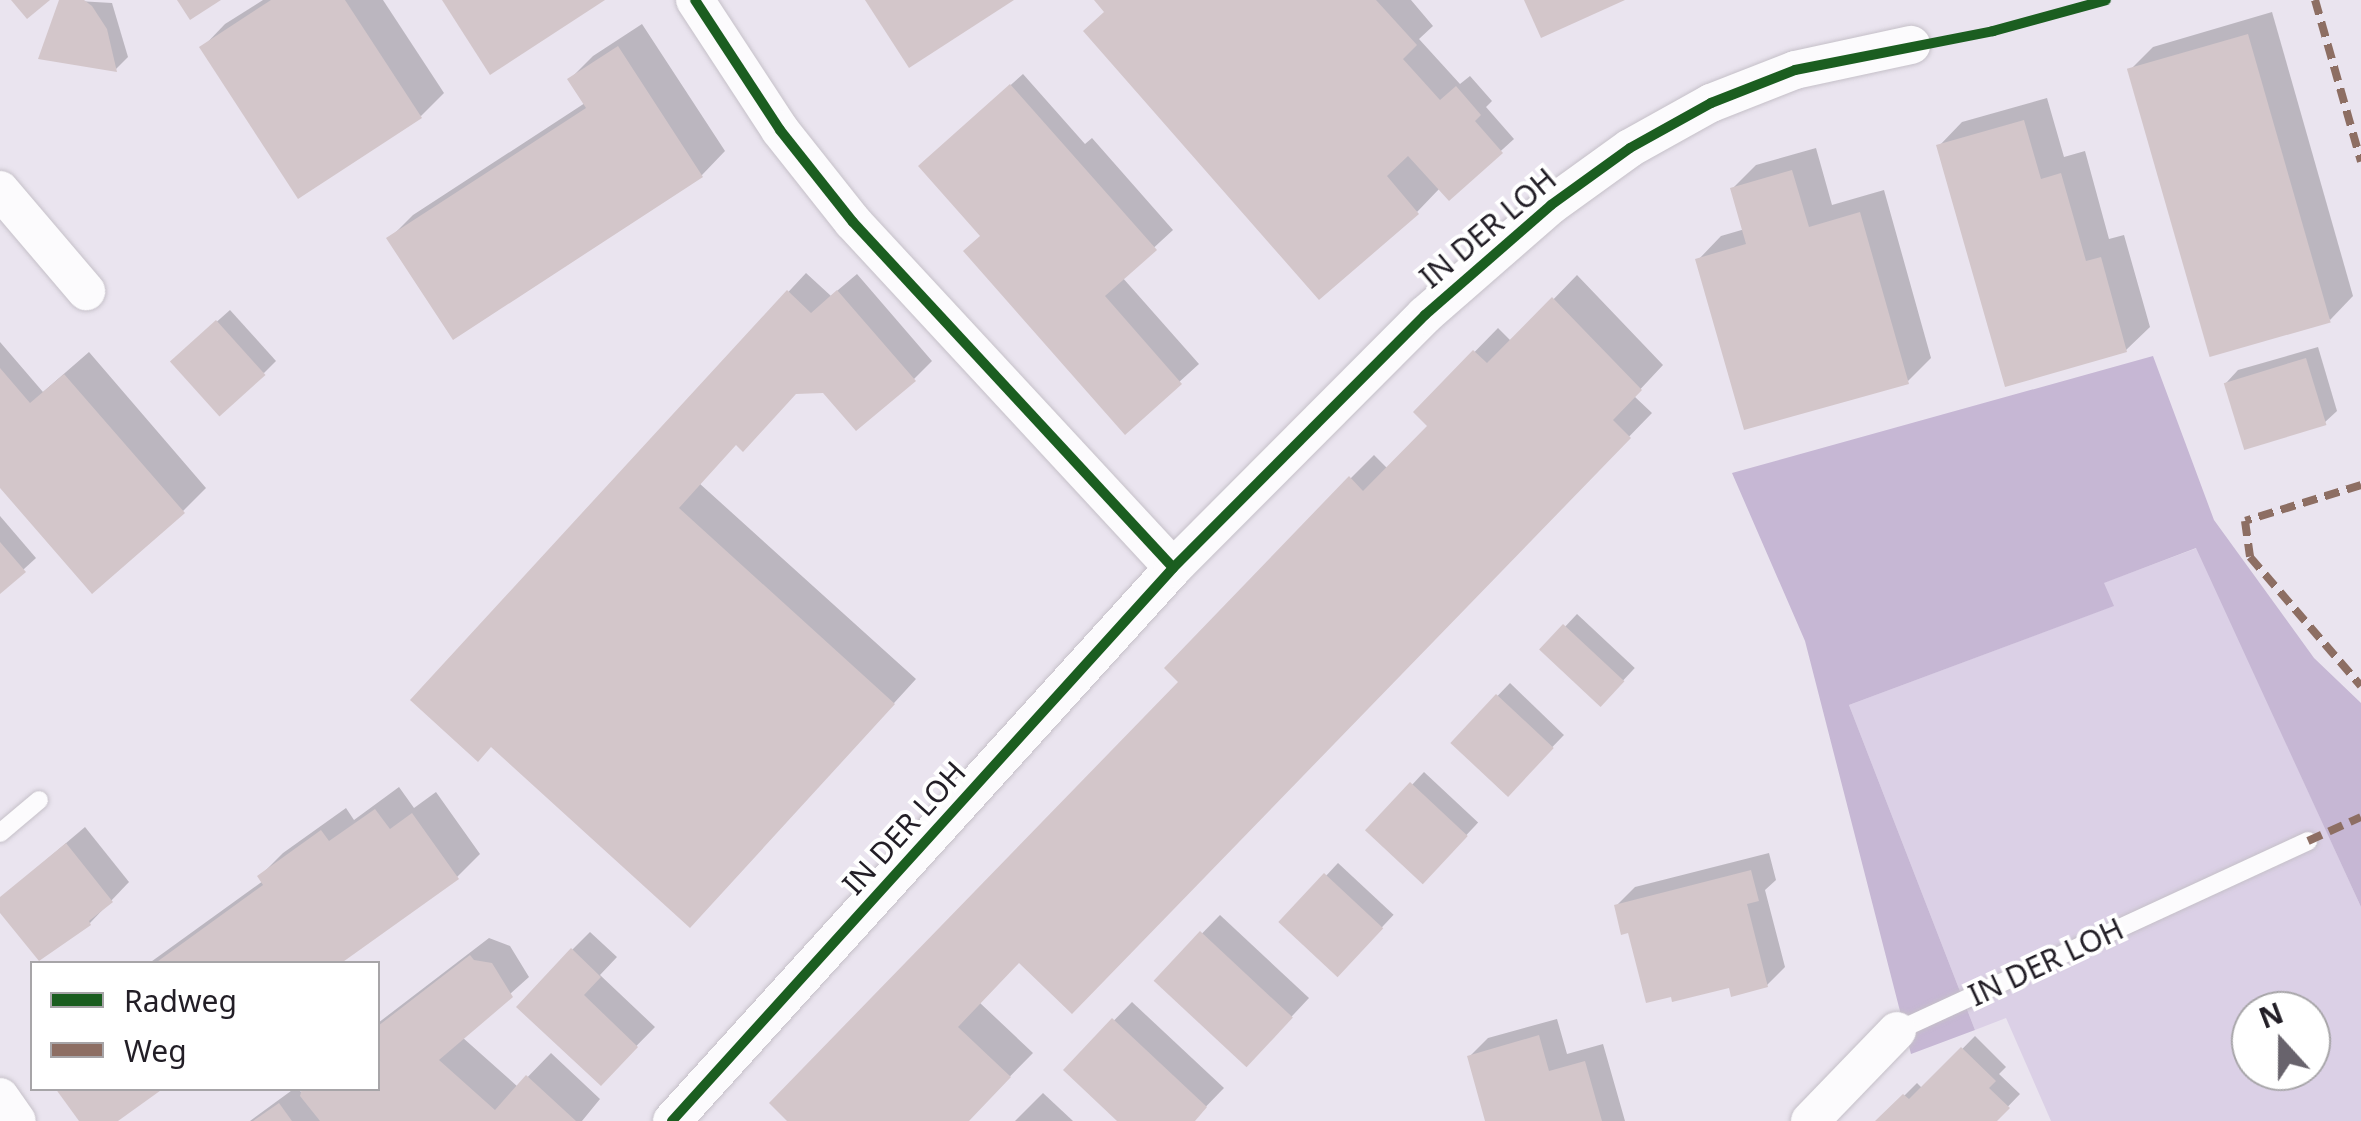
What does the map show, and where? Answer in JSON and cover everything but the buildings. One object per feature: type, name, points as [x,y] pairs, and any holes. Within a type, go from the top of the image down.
[{"type":"street","points":[[695,0],[780,130],[853,222],[1173,568]]},
{"type":"street","name":"IN DER LOH","points":[[686,1116],[1173,568],[1424,315],[1551,205],[1614,160],[1710,103],[1795,70],[1910,45]]},
{"type":"street","points":[[0,190],[86,291]]},
{"type":"street","name":"IN DER LOH","points":[[1810,1121],[1897,1031]]},
{"type":"street","points":[[0,1097],[17,1121]]},
{"type":"lane","points":[[0,833],[40,800]]},
{"type":"lane","name":"IN DER LOH","points":[[1897,1031],[2308,841]]},
{"type":"shaded area","points":[[2153,356],[2214,520],[2314,658],[2361,703],[2361,907],[2196,548],[2104,583],[2114,606],[1849,705],[1975,1030],[1911,1054],[1805,641],[1732,473]]},
{"type":"shaded area","points":[[2197,548],[2361,907],[2361,1121],[2051,1121],[2006,1018],[1975,1030],[1849,705],[2113,606],[2103,583]]},
{"type":"marked path","points":[[2315,0],[2361,162]]},
{"type":"marked path","points":[[2361,485],[2245,521],[2250,557],[2361,686]]},
{"type":"marked path","points":[[2308,841],[2361,817]]},
{"type":"cycle path","points":[[695,0],[780,130],[853,222],[1173,568]]},
{"type":"cycle path","points":[[672,1121],[1173,568],[1425,315],[1551,205],[1630,148],[1711,103],[1795,70],[1993,31],[2106,0]]}]
